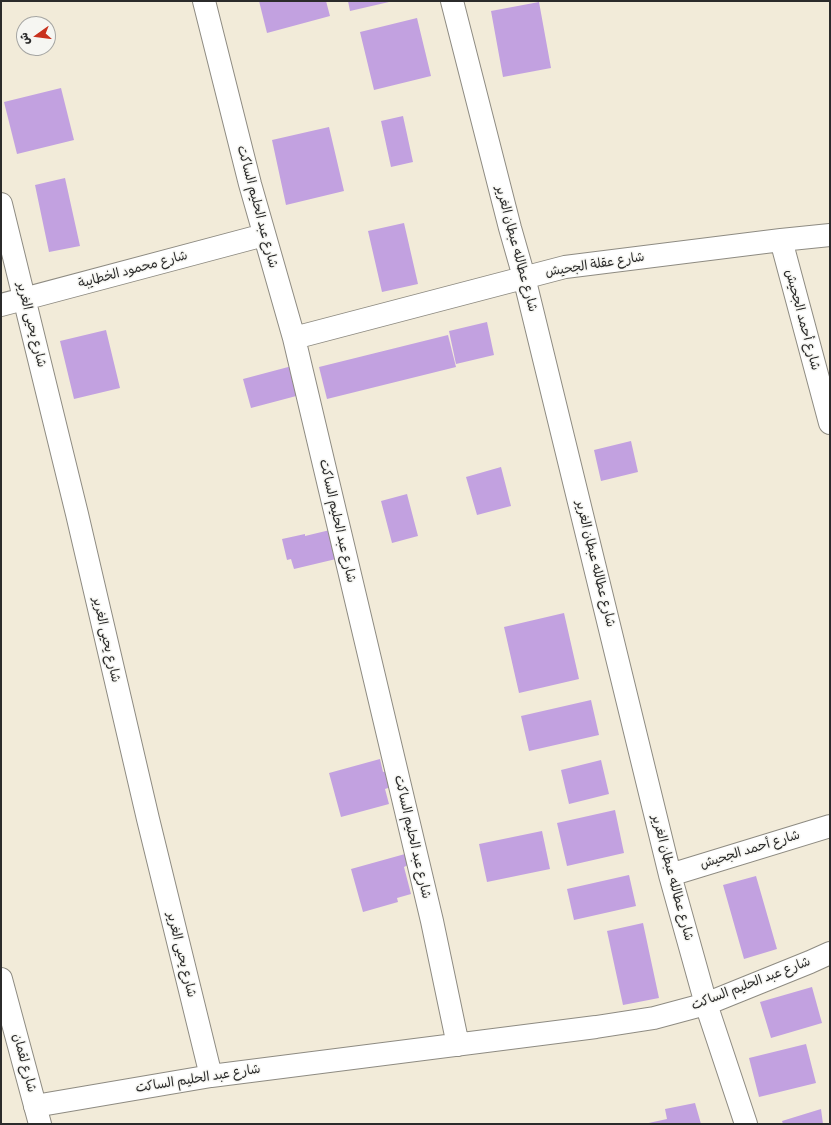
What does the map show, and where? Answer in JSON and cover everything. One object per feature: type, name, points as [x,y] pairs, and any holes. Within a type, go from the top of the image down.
[{"type":"street","name":"شارع عبد الحليم الساكت","points":[[204,1],[250,184],[294,338],[428,906],[458,1045]]},
{"type":"street","name":"شارع عطالله عبطان الغرير","points":[[452,1],[524,277],[670,876],[706,1004],[746,1124]]},
{"type":"street","name":"شارع يحيى الغرير","points":[[1,204],[77,514],[150,827],[211,1076]]},
{"type":"street","name":"شارع عقلة الجحيش","points":[[294,338],[565,267],[830,235]]},
{"type":"street","name":"شارع محمود الخطايبة","points":[[1,305],[264,236]]},
{"type":"street","name":"شارع أحمد الجحيش","points":[[781,240],[830,423]]},
{"type":"street","name":"شارع أحمد الجحيش","points":[[670,876],[830,826]]},
{"type":"street","name":"شارع عبد الحليم الساكت","points":[[38,1115],[211,1076],[596,1027],[654,1018],[706,1004],[810,962],[830,952]]},
{"type":"street","name":"شارع لقمان","points":[[1,979],[38,1115]]},
{"type":"building","points":[[259,1],[326,1],[330,16],[267,33]]},
{"type":"building","points":[[348,1],[389,1],[389,2],[350,11]]},
{"type":"building","points":[[539,2],[551,68],[503,77],[491,11]]},
{"type":"building","points":[[417,18],[431,76],[374,90],[360,32]]},
{"type":"building","points":[[61,88],[74,140],[17,154],[4,102]]},
{"type":"building","points":[[403,116],[413,162],[391,167],[381,121]]},
{"type":"building","points":[[329,127],[344,191],[286,205],[272,140]]},
{"type":"building","points":[[65,178],[80,246],[49,252],[35,185]]},
{"type":"building","points":[[404,223],[418,284],[382,292],[368,231]]},
{"type":"building","points":[[487,322],[494,355],[456,364],[449,331]]},
{"type":"building","points":[[106,330],[120,388],[74,399],[60,341]]},
{"type":"building","points":[[448,335],[456,367],[327,399],[319,367]]},
{"type":"building","points":[[292,366],[300,395],[251,408],[243,379]]},
{"type":"building","points":[[631,441],[638,472],[601,481],[594,450]]},
{"type":"building","points":[[501,467],[511,506],[477,515],[466,477]]},
{"type":"building","points":[[407,494],[418,536],[392,543],[381,501]]},
{"type":"building","points":[[330,530],[336,559],[294,569],[291,559],[287,560],[282,539],[305,534],[305,536]]},
{"type":"building","points":[[564,613],[579,679],[519,693],[504,627]]},
{"type":"building","points":[[591,700],[599,735],[529,751],[521,716]]},
{"type":"building","points":[[380,759],[383,772],[387,771],[391,787],[385,789],[389,804],[341,817],[329,773]]},
{"type":"building","points":[[601,760],[609,794],[569,804],[561,770]]},
{"type":"building","points":[[615,810],[624,853],[567,866],[557,823]]},
{"type":"building","points":[[542,831],[550,869],[487,882],[479,844]]},
{"type":"building","points":[[405,854],[408,865],[404,867],[411,894],[397,898],[398,902],[363,912],[351,869]]},
{"type":"building","points":[[629,875],[636,906],[574,920],[567,889]]},
{"type":"building","points":[[756,876],[777,949],[744,959],[723,885]]},
{"type":"building","points":[[643,923],[659,998],[623,1005],[607,931]]},
{"type":"building","points":[[812,987],[822,1023],[771,1038],[760,1002]]},
{"type":"building","points":[[806,1044],[816,1083],[759,1097],[749,1058]]},
{"type":"building","points":[[695,1103],[701,1124],[644,1124],[667,1119],[665,1109]]},
{"type":"building","points":[[821,1109],[823,1124],[783,1124],[782,1121]]}]
